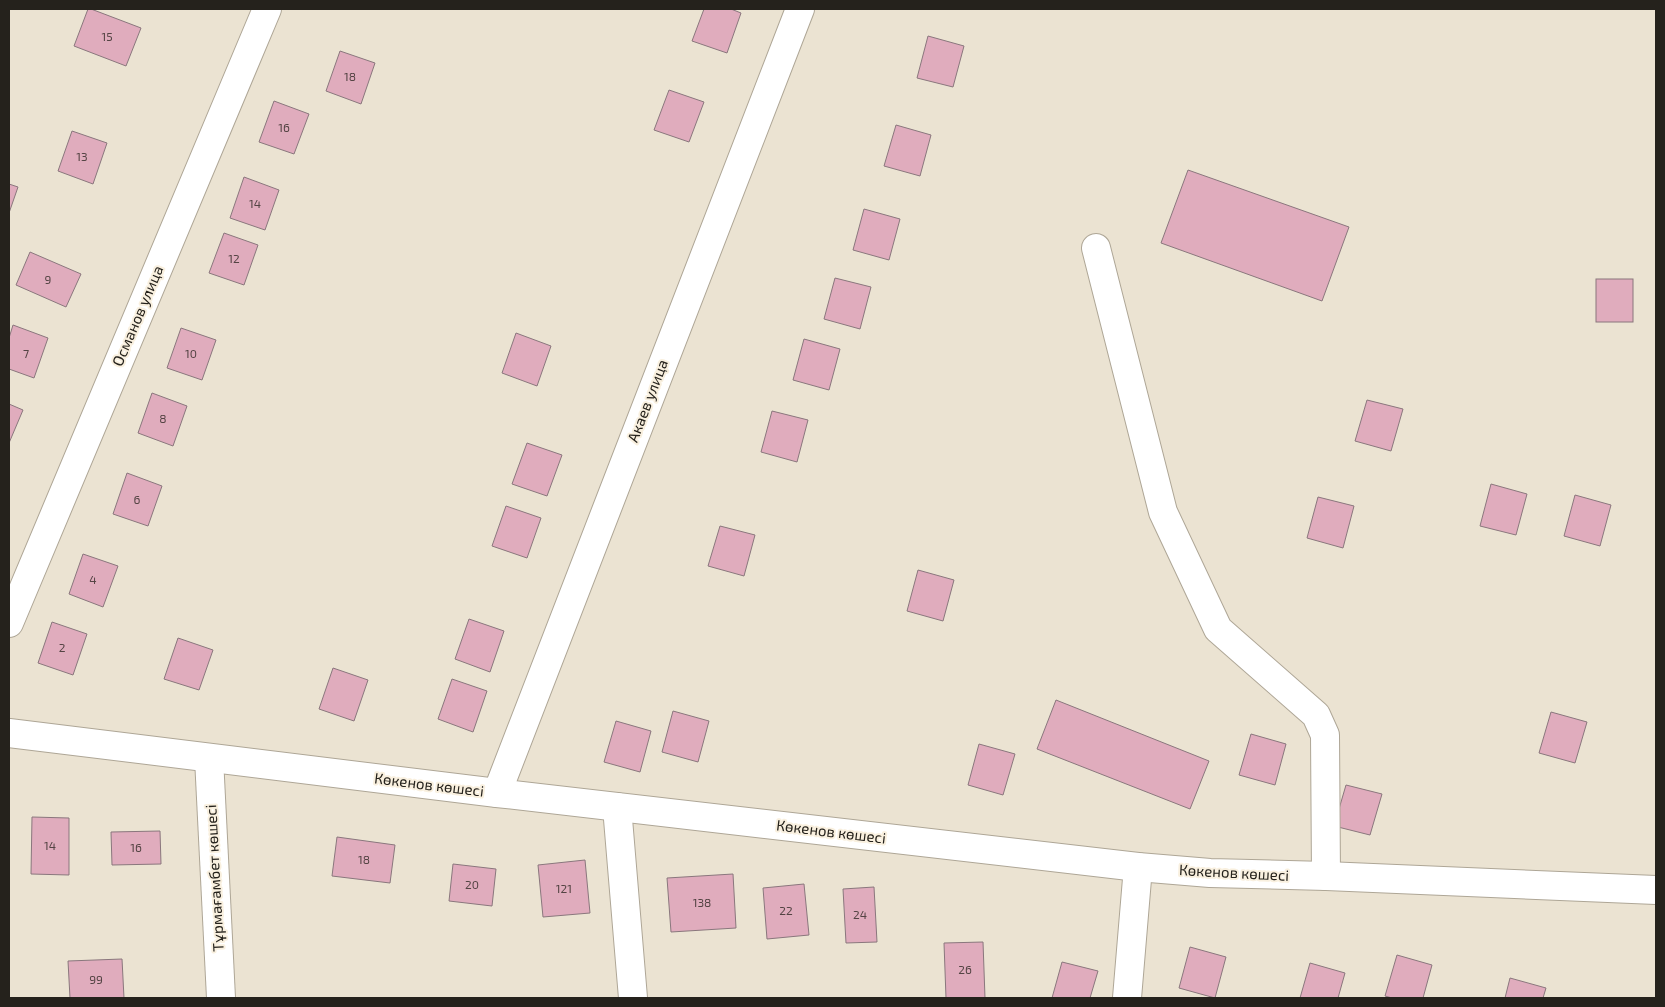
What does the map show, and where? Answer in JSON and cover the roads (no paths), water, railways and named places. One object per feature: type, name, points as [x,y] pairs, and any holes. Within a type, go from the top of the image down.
[{"type":"street","name":"Османов улица","points":[[9,623],[267,9]]},
{"type":"street","name":"Акаев улица","points":[[497,793],[800,9]]},
{"type":"street","points":[[1096,248],[1163,512],[1213,620],[1218,629],[1316,715],[1325,735],[1326,876]]},
{"type":"street","name":"Көкенов көшесі","points":[[9,733],[497,793],[1138,867],[1210,873],[1656,890]]},
{"type":"street","name":"Тұрмағамбет көшесі","points":[[209,758],[221,998]]},
{"type":"street","points":[[617,807],[633,998]]},
{"type":"street","points":[[1127,998],[1138,867]]}]
